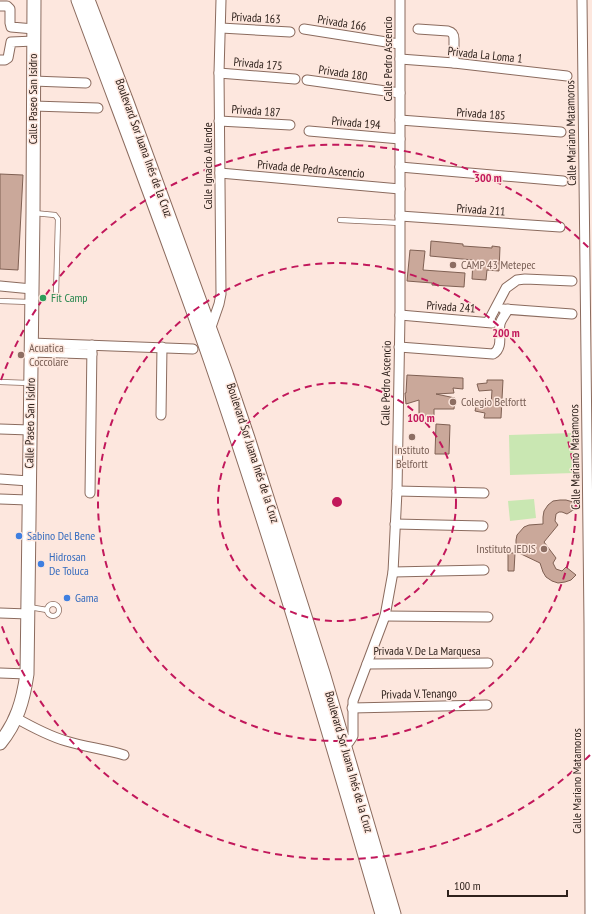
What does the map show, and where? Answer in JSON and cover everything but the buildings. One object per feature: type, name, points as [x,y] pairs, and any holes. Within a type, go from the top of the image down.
[{"type":"main road","name":"Calle Paseo San Isidro","points":[[0,743],[16,718],[24,692],[27,674],[29,611],[28,503],[32,302],[34,0]]},
{"type":"main road","name":"Boulevard Sor Juana Inés de la Cruz","points":[[78,0],[211,361],[286,593],[340,747],[382,914]]},
{"type":"main road","name":"Boulevard Sor Juana Inés de la Cruz","points":[[88,0],[226,373],[248,438],[340,747],[394,914]]},
{"type":"street","name":"Calle Ignacio Allende","points":[[210,330],[221,294],[219,72],[221,0]]},
{"type":"street","name":"Calle Pedro Ascencio","points":[[340,747],[349,742],[353,736],[352,708],[355,694],[384,616],[394,572],[400,316],[400,0]]},
{"type":"street","name":"Calle Mariano Matamoros","points":[[582,0],[588,213],[590,488],[590,914]]},
{"type":"street","points":[[0,6],[7,6],[10,9],[11,27],[34,35]]},
{"type":"street","name":"Privada 163","points":[[221,28],[290,32]]},
{"type":"street","name":"Privada 166","points":[[304,29],[399,44]]},
{"type":"street","points":[[418,29],[451,32],[454,35],[454,63]]},
{"type":"street","points":[[4,59],[11,42],[34,35]]},
{"type":"street","name":"Privada La Loma 1","points":[[400,59],[454,63],[567,76]]},
{"type":"street","name":"Privada 175","points":[[219,72],[295,79]]},
{"type":"street","name":"Privada 180","points":[[306,80],[400,92]]},
{"type":"street","points":[[34,81],[86,83]]},
{"type":"street","points":[[33,106],[98,108]]},
{"type":"street","name":"Privada 187","points":[[220,120],[290,125]]},
{"type":"street","name":"Privada 185","points":[[400,120],[561,132]]},
{"type":"street","name":"Privada 194","points":[[309,131],[400,139]]},
{"type":"street","points":[[400,167],[563,181]]},
{"type":"street","name":"Privada de Pedro Ascencio","points":[[220,173],[400,189]]},
{"type":"street","name":"Privada 211","points":[[400,219],[560,227]]},
{"type":"street","points":[[488,322],[506,288],[517,280],[572,281]]},
{"type":"street","points":[[0,286],[32,289]]},
{"type":"street","points":[[496,308],[572,314]]},
{"type":"street","points":[[399,347],[493,354],[497,352],[499,348],[500,323],[508,310]]},
{"type":"street","name":"Privada 241","points":[[400,316],[500,323]]},
{"type":"street","points":[[31,347],[92,349],[162,347],[193,349]]},
{"type":"street","points":[[161,415],[162,347]]},
{"type":"street","points":[[90,493],[92,349]]},
{"type":"street","points":[[0,429],[30,430]]},
{"type":"street","points":[[0,479],[29,481]]},
{"type":"street","points":[[397,491],[484,493]]},
{"type":"street","points":[[0,499],[28,503]]},
{"type":"street","points":[[0,505],[28,503]]},
{"type":"street","points":[[395,524],[483,526]]},
{"type":"street","points":[[394,572],[484,570]]},
{"type":"street","points":[[0,612],[29,611]]},
{"type":"street","points":[[384,616],[488,617]]},
{"type":"street","name":"Privada V. De La Marquesa","points":[[367,664],[488,663]]},
{"type":"street","points":[[0,673],[27,674]]},
{"type":"street","name":"Privada V. Tenango","points":[[352,708],[487,705]]},
{"type":"street","points":[[16,718],[66,741],[124,755]]},
{"type":"lane","points":[[33,213],[55,215],[58,219],[56,295]]},
{"type":"lane","points":[[340,220],[400,219]]},
{"type":"lane","points":[[0,301],[32,302]]},
{"type":"lane","points":[[0,382],[30,384]]},
{"type":"lane","points":[[29,611],[47,610]]},
{"type":"green space","points":[[573,433],[574,473],[510,475],[509,435]]},
{"type":"green space","points":[[534,499],[536,518],[510,521],[508,501]]},
{"type":"place","name":"CAMP 43 Metepec","points":[[453,265]]},
{"type":"place","name":"Fit Camp","points":[[43,298]]},
{"type":"place","name":"Acuatica Coccolare","points":[[21,355]]},
{"type":"place","name":"Colegio Belfortt","points":[[453,402]]},
{"type":"place","name":"Instituto Belfortt","points":[[412,437]]},
{"type":"place","name":"Sabino Del Bene","points":[[19,536]]},
{"type":"place","name":"Instituto IEDIS","points":[[544,549]]},
{"type":"place","name":"Hidrosan De Toluca","points":[[41,564]]},
{"type":"place","name":"Gama","points":[[67,598]]}]
